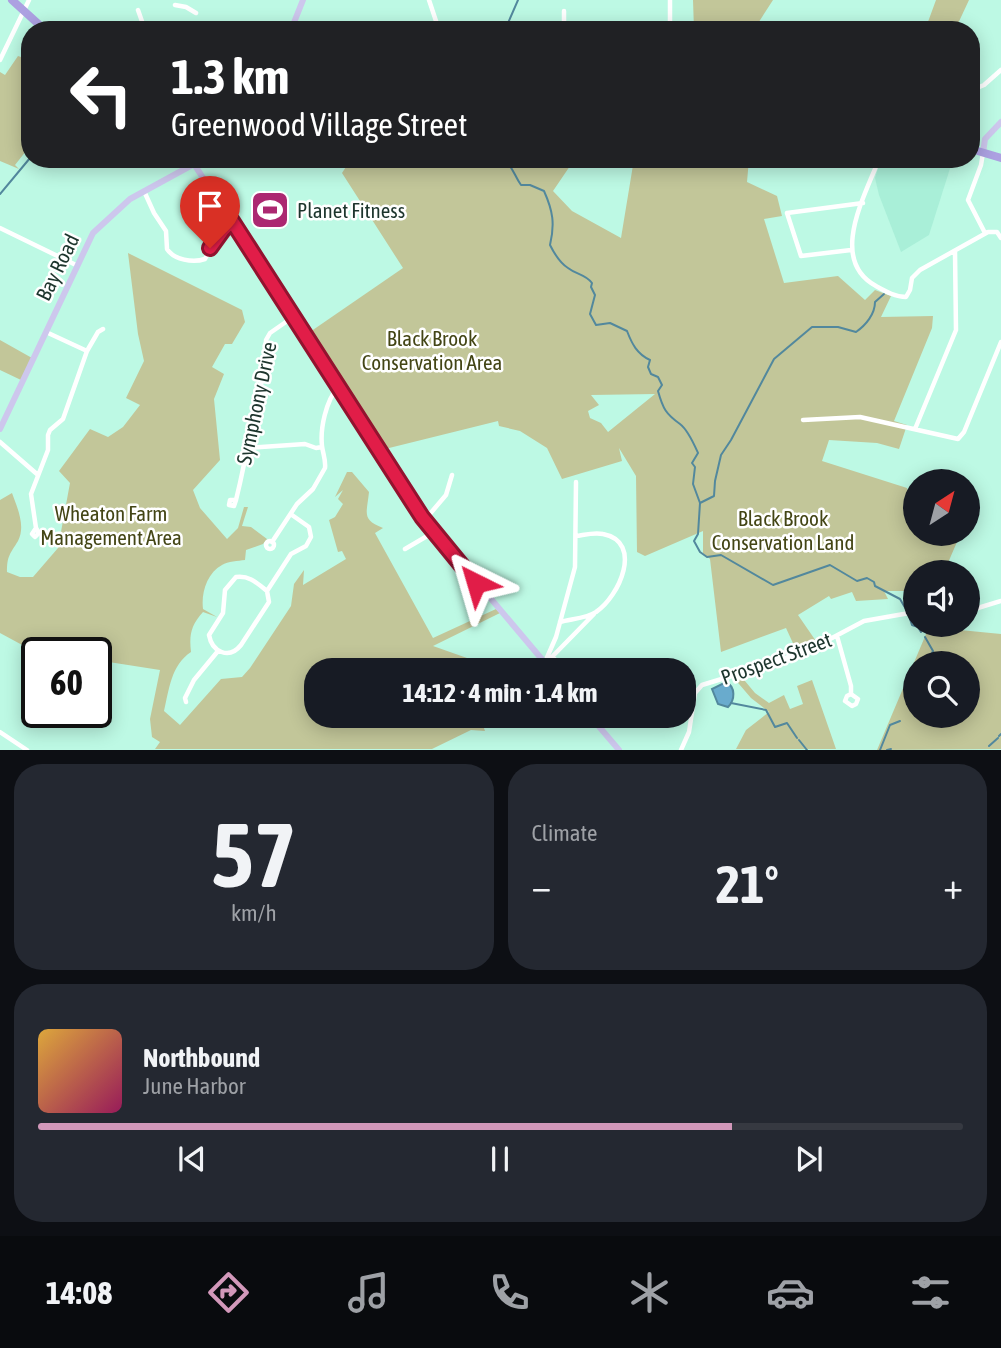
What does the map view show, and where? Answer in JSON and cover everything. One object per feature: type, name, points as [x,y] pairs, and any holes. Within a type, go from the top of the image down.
[{"type":"highway","points":[[12,0],[36,21]]},
{"type":"highway","points":[[980,152],[1001,158]]},
{"type":"main road","points":[[295,21],[303,0]]},
{"type":"main road","points":[[983,153],[985,139],[1001,122]]},
{"type":"main road","name":"Bay Road","points":[[0,429],[76,265],[97,227],[119,207],[180,168]]},
{"type":"main road","points":[[197,168],[434,532],[541,658]]},
{"type":"main road","points":[[600,728],[619,750]]},
{"type":"street","points":[[0,60],[29,0]]},
{"type":"street","points":[[429,0],[436,21]]},
{"type":"street","points":[[670,0],[670,21]]},
{"type":"street","points":[[175,5],[196,13]]},
{"type":"street","points":[[138,10],[142,21]]},
{"type":"street","points":[[564,11],[564,21]]},
{"type":"street","points":[[980,85],[1001,70]]},
{"type":"street","points":[[980,167],[983,153]]},
{"type":"street","points":[[876,168],[852,235],[851,250],[856,267],[866,279],[898,297],[907,296],[915,274],[985,233],[995,232],[1001,238]]},
{"type":"street","points":[[980,168],[969,191],[968,202],[985,233]]},
{"type":"street","points":[[144,190],[153,211],[167,232],[166,248],[174,257],[197,261],[205,259],[217,237],[232,221]]},
{"type":"street","points":[[851,250],[801,256],[787,213],[863,203]]},
{"type":"street","points":[[0,228],[76,265]]},
{"type":"street","points":[[915,429],[956,330],[954,251]]},
{"type":"street","name":"Symphony Drive","points":[[236,500],[265,366],[268,337],[293,317]]},
{"type":"street","points":[[36,528],[31,495],[48,450],[48,435],[63,419],[88,351],[97,332],[103,329]]},
{"type":"street","points":[[46,332],[88,351]]},
{"type":"street","points":[[803,420],[860,417],[952,439],[960,438],[1001,342]]},
{"type":"street","points":[[272,542],[297,504],[313,489],[326,468],[322,447],[323,430],[331,396],[338,387]]},
{"type":"street","points":[[0,442],[38,475]]},
{"type":"street","points":[[247,448],[296,444],[322,447]]},
{"type":"street","points":[[426,518],[446,495],[452,475]]},
{"type":"street","points":[[553,658],[575,567],[576,482]]},
{"type":"street","points":[[267,591],[247,577],[236,577],[232,580],[225,590],[223,613],[209,635],[218,651],[229,654],[236,651],[268,604],[267,591],[291,554],[306,546],[311,537],[309,527],[292,515]]},
{"type":"street","points":[[405,549],[434,532]]},
{"type":"street","points":[[549,658],[613,594],[624,569],[624,554],[618,543],[607,535],[599,533],[576,536]]},
{"type":"street","points":[[980,607],[1001,601]]},
{"type":"street","points":[[560,622],[595,614]]},
{"type":"street","name":"Prospect Street","points":[[681,750],[689,732],[695,692],[701,686],[761,667],[836,636],[864,621],[903,614]]},
{"type":"street","points":[[573,619],[580,629]]},
{"type":"street","points":[[836,636],[847,668],[851,694]]},
{"type":"street","points":[[186,702],[185,698],[194,680],[218,651]]},
{"type":"street","points":[[0,732],[27,750]]},
{"type":"shaded area","points":[[878,168],[950,168],[929,235],[901,252],[875,178]]},
{"type":"green space","points":[[693,0],[773,0],[760,21],[694,21]]},
{"type":"green space","points":[[936,0],[969,0],[959,21],[928,21]]},
{"type":"green space","points":[[18,56],[21,57],[21,157],[15,165],[19,169],[0,161],[0,72],[5,75]]},
{"type":"green space","points":[[345,168],[569,168],[553,191],[572,211],[621,238],[633,168],[748,168],[747,182],[777,196],[782,216],[764,219],[784,283],[838,276],[865,300],[875,290],[891,296],[881,317],[933,316],[932,328],[894,421],[907,425],[899,449],[877,443],[829,440],[822,461],[903,487],[903,546],[955,546],[949,560],[903,560],[903,591],[884,591],[888,599],[856,601],[852,592],[831,599],[829,596],[798,615],[818,644],[797,652],[786,628],[721,652],[710,559],[703,553],[703,531],[645,556],[637,552],[636,476],[619,448],[622,461],[562,479],[547,448],[520,431],[499,426],[498,421],[381,450],[307,334],[403,268],[342,173]],"holes":[[[655,394],[608,432],[601,423],[590,418],[588,411],[599,405],[591,395]]]},
{"type":"green space","name":"Wheaton Farm Management Area","points":[[128,253],[242,310],[245,322],[232,344],[225,344],[212,367],[224,374],[214,399],[220,460],[193,490],[200,508],[227,539],[238,528],[244,507],[248,507],[242,526],[251,527],[267,539],[263,544],[246,550],[245,560],[224,564],[209,578],[204,590],[203,609],[217,617],[203,612],[193,626],[191,652],[184,657],[175,671],[164,711],[180,725],[221,679],[242,677],[291,606],[294,584],[304,570],[303,585],[346,559],[342,551],[338,552],[329,520],[335,517],[343,504],[338,499],[343,490],[335,497],[347,472],[352,472],[369,492],[368,519],[383,528],[375,533],[433,638],[496,609],[500,613],[433,646],[467,658],[304,658],[304,728],[484,728],[485,731],[471,730],[432,749],[155,749],[160,742],[152,737],[150,719],[160,670],[112,662],[112,637],[21,637],[21,644],[0,633],[0,500],[12,493],[21,523],[20,535],[10,555],[7,572],[20,577],[33,577],[58,548],[70,483],[59,471],[90,429],[108,437],[123,427],[140,405],[126,398],[144,361]]},
{"type":"green space","points":[[0,340],[32,358],[21,380],[0,370]]},
{"type":"green space","points":[[980,632],[1001,634],[1001,749],[877,750],[903,688],[903,728],[980,728],[980,651],[919,651],[925,637],[980,637]]},
{"type":"green space","points":[[740,675],[755,693],[769,703],[784,695],[790,709],[803,704],[797,686],[812,680],[836,749],[736,749],[746,730],[769,712],[751,698],[733,677]]},
{"type":"water","points":[[726,682],[732,687],[733,694],[728,707],[718,704],[712,689]]},
{"type":"waterway","points":[[509,21],[518,0]]},
{"type":"waterway","points":[[0,194],[22,168]]},
{"type":"waterway","points":[[511,168],[521,185],[530,185],[544,191],[552,218],[550,245],[565,266],[592,283],[595,295],[590,314],[596,325],[610,323],[627,331],[636,348],[650,360],[648,367],[662,385],[658,391],[666,410],[693,441],[698,453],[692,463],[695,467],[693,484],[700,503],[698,534],[694,541],[700,552],[707,557],[721,555],[773,585],[830,565],[857,581],[867,578],[874,582],[875,586],[900,599],[903,604]]},
{"type":"waterway","points":[[700,503],[714,496],[721,455],[774,359],[812,327],[838,327],[856,332],[869,319],[875,302],[884,294]]},
{"type":"waterway","points":[[925,637],[933,651]]},
{"type":"waterway","points":[[731,703],[766,710],[775,727],[787,723],[797,738]]},
{"type":"waterway","points":[[880,750],[890,725],[900,721]]},
{"type":"waterway","points":[[989,746],[998,738]]},
{"type":"waterway","points":[[799,740],[807,750]]},
{"type":"waterway","points":[[887,750],[891,749]]},
{"type":"place","name":"Planet Fitness","points":[[270,210]]},
{"type":"route","points":[[210,248],[232,221],[422,517],[476,583]]},
{"type":"park label","name":"Black Brook Conservation Area","points":[[432,350]]},
{"type":"park label","name":"Black Brook Conservation Land","points":[[783,530]]}]
